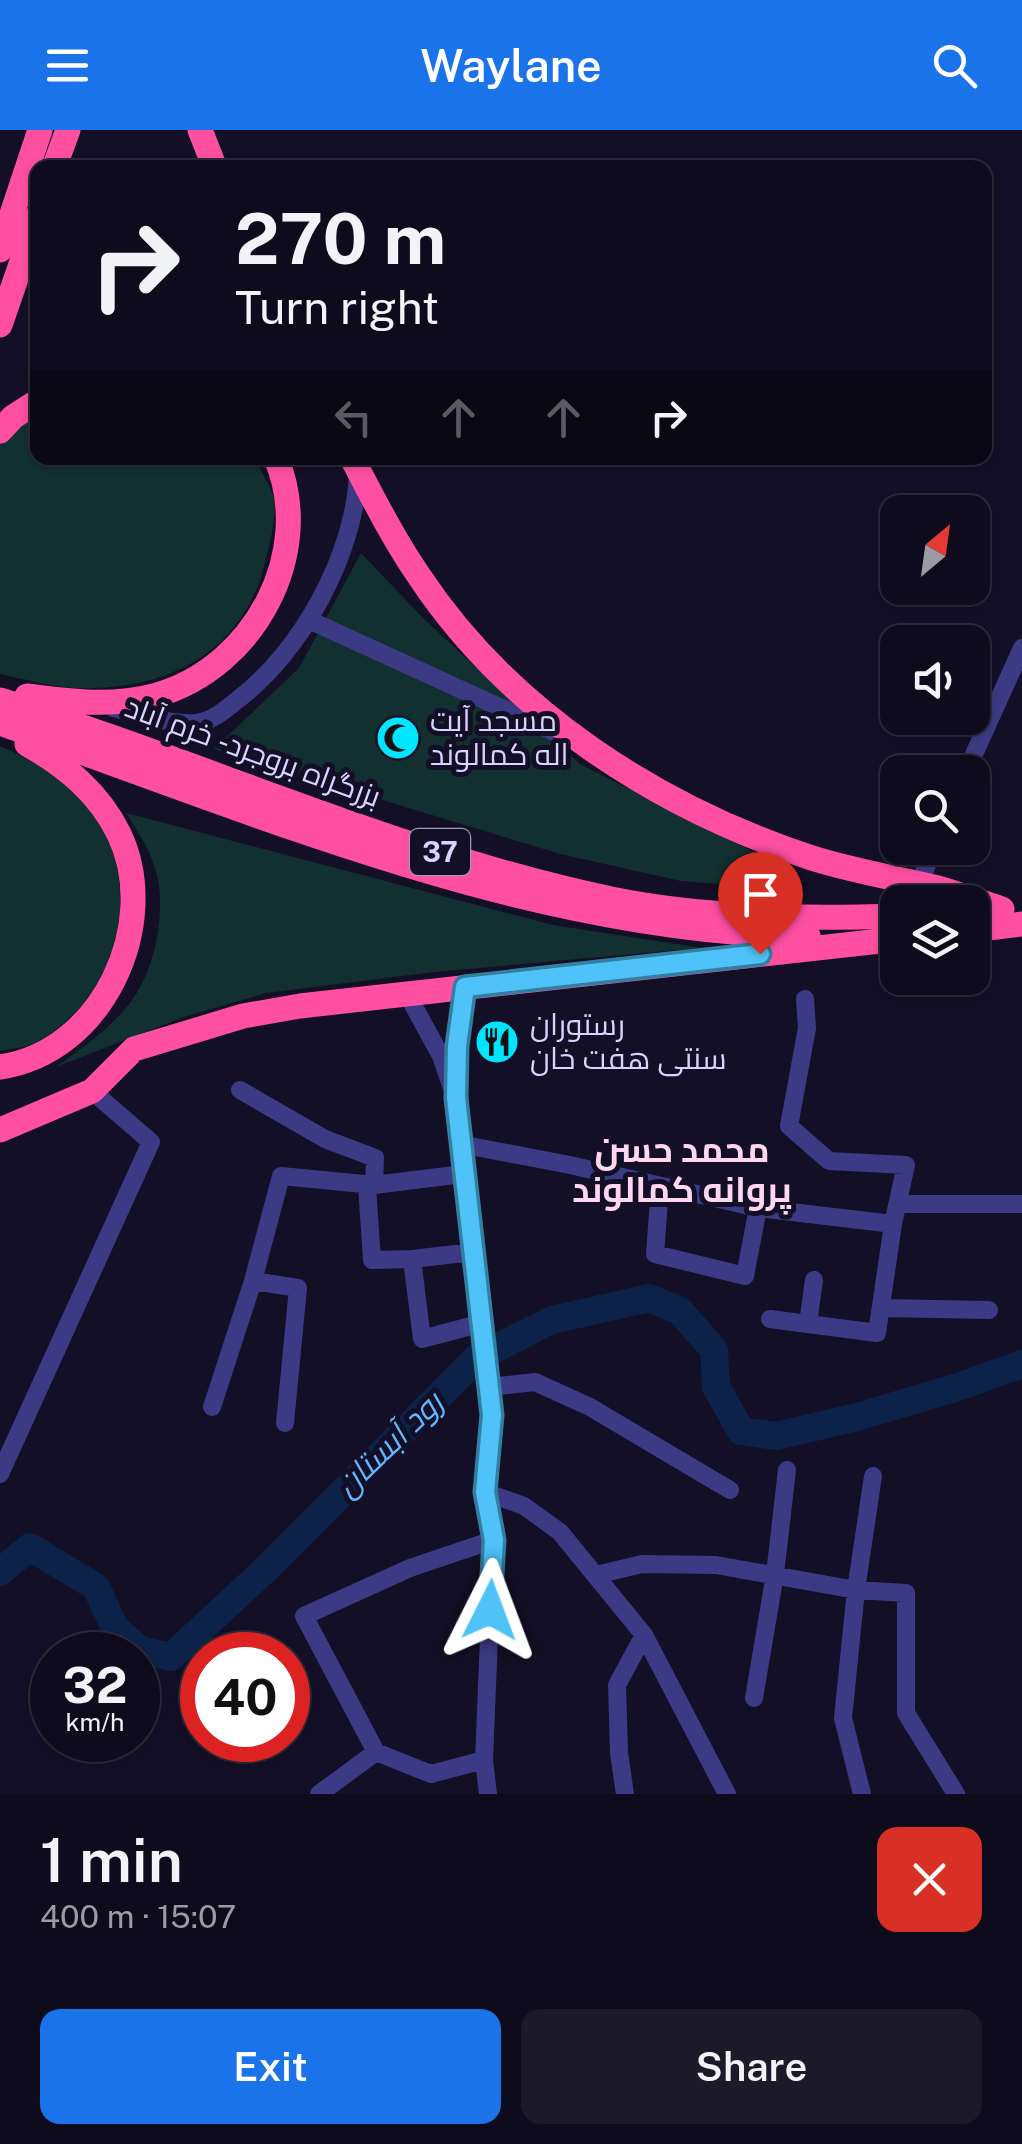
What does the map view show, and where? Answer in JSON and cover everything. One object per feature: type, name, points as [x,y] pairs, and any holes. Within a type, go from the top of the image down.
[{"type":"highway","points":[[0,250],[40,130]]},
{"type":"highway","points":[[57,160],[68,130]]},
{"type":"highway","points":[[200,130],[212,160]]},
{"type":"highway","points":[[0,325],[30,238]]},
{"type":"highway","points":[[0,431],[12,417],[30,406]]},
{"type":"highway","points":[[0,692],[98,704],[132,700],[184,685],[208,672],[239,645],[262,615],[276,586],[286,550],[290,508],[279,465]]},
{"type":"highway","points":[[356,465],[420,579],[471,643],[520,692],[592,750],[738,829],[813,858],[919,884],[1016,914]]},
{"type":"highway","name":"بزرگراه بروجرد - خرم آباد","points":[[0,700],[454,856],[614,899],[775,916],[880,916]]},
{"type":"highway","name":"37","points":[[0,724],[311,833],[536,901],[606,916],[712,930],[880,937]]},
{"type":"highway","points":[[0,732],[57,762],[101,804],[119,835],[133,898],[120,968],[86,1020],[36,1055],[0,1066]]},
{"type":"highway","points":[[990,913],[1016,914]]},
{"type":"highway","points":[[990,923],[1016,914]]},
{"type":"highway","name":"37","points":[[0,1130],[92,1091],[134,1050],[242,1016],[880,939]]},
{"type":"street","points":[[98,704],[158,719],[199,723],[219,714],[274,668],[309,620],[348,530],[358,494],[355,465]]},
{"type":"street","points":[[309,620],[592,750]]},
{"type":"street","points":[[974,755],[1022,648]]},
{"type":"street","points":[[919,884],[927,865]]},
{"type":"street","points":[[465,987],[457,1046],[456,1098],[492,1415],[485,1492],[494,1540],[484,1760],[488,1794]]},
{"type":"street","points":[[407,994],[441,1056],[456,1098]]},
{"type":"street","points":[[770,1319],[877,1333],[906,1165],[830,1161],[789,1126],[807,1028],[806,1000]]},
{"type":"street","points":[[240,1090],[326,1139],[375,1158],[370,1186],[372,1260],[412,1260],[473,1252]]},
{"type":"street","points":[[0,1474],[151,1142],[92,1091]]},
{"type":"street","points":[[460,1144],[758,1208],[893,1224]]},
{"type":"street","points":[[212,1406],[254,1281],[280,1176],[370,1186],[462,1174]]},
{"type":"street","points":[[660,1187],[655,1254],[745,1276],[758,1208]]},
{"type":"street","points":[[898,1204],[1022,1204]]},
{"type":"street","points":[[412,1260],[422,1339],[482,1323]]},
{"type":"street","points":[[808,1324],[814,1280]]},
{"type":"street","points":[[254,1281],[298,1288],[285,1423]]},
{"type":"street","points":[[880,1308],[990,1310]]},
{"type":"street","points":[[489,1386],[536,1382],[590,1407],[730,1490]]},
{"type":"street","points":[[754,1698],[775,1574],[786,1470]]},
{"type":"street","points":[[862,1794],[843,1718],[873,1476]]},
{"type":"street","points":[[485,1492],[524,1506],[560,1532],[644,1635],[726,1794]]},
{"type":"street","points":[[484,1760],[432,1774],[376,1752],[304,1616],[410,1568],[494,1540]]},
{"type":"street","points":[[596,1575],[642,1564],[716,1565],[856,1590],[906,1593],[906,1713],[956,1794]]},
{"type":"street","points":[[625,1794],[617,1685],[644,1635]]},
{"type":"street","points":[[319,1794],[376,1752]]},
{"type":"green space","points":[[30,416],[30,465],[258,465],[274,499],[271,536],[262,574],[250,603],[233,628],[190,664],[136,683],[66,687],[0,674],[0,440]]},
{"type":"green space","points":[[361,553],[424,619],[580,764],[768,859],[745,886],[681,881],[560,854],[214,749],[299,668]]},
{"type":"green space","points":[[0,746],[38,765],[85,800],[109,841],[118,873],[120,906],[115,939],[104,970],[87,998],[65,1023],[37,1042],[0,1051]]},
{"type":"green space","points":[[126,813],[553,925],[702,948],[434,972],[266,993],[184,1017],[56,1067],[122,1013],[151,961],[157,937],[159,886],[145,844]]},
{"type":"waterway","name":"رود آبستان","points":[[0,1572],[30,1547],[96,1587],[115,1628],[140,1650],[171,1657],[266,1569],[478,1357],[552,1320],[649,1298],[680,1311],[714,1350],[716,1387],[741,1431],[776,1436],[857,1417],[1022,1364]]},
{"type":"place","name":"مسجد آیت اله کمالوند","points":[[398,738]]},
{"type":"place","name":"رستوران سنتی هفت خان","points":[[497,1042]]},
{"type":"district","name":"محمد حسن پروانه کمالوند","points":[[682,1170]]},
{"type":"route","points":[[490,1610],[494,1540],[485,1492],[492,1415],[456,1098],[457,1046],[465,987],[760,954]]}]
